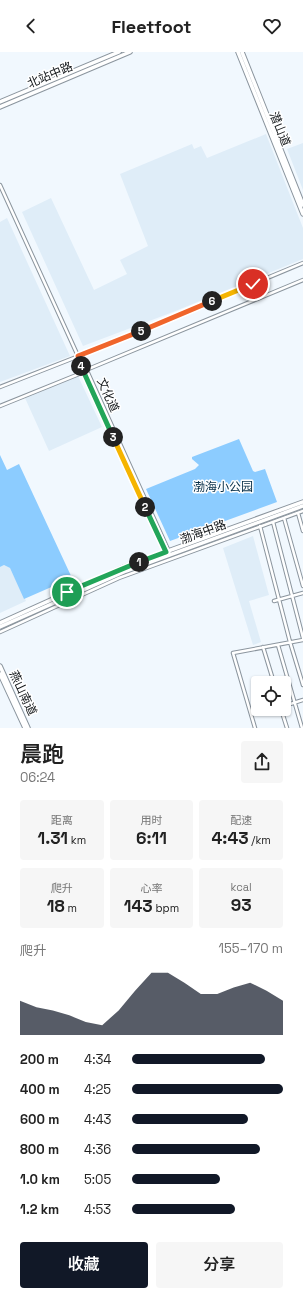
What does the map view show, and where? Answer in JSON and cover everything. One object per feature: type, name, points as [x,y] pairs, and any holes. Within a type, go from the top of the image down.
[{"type":"main road","name":"北站中路","points":[[0,102],[119,52]]},
{"type":"main road","name":"北站中路","points":[[0,107],[130,52]]},
{"type":"main road","name":"潜山道","points":[[238,52],[303,214]]},
{"type":"main road","name":"潜山道","points":[[242,52],[303,205]]},
{"type":"main road","name":"文化道","points":[[78,356],[168,553]]},
{"type":"main road","name":"渤海中路","points":[[0,627],[121,572],[303,502]]},
{"type":"main road","name":"渤海中路","points":[[0,623],[124,567],[303,506]]},
{"type":"main road","name":"燕山南道","points":[[0,666],[28,728]]},
{"type":"main road","name":"燕山南道","points":[[0,674],[25,728]]},
{"type":"street","points":[[0,185],[78,356]]},
{"type":"street","points":[[0,387],[303,263]]},
{"type":"street","points":[[0,406],[303,280]]},
{"type":"street","points":[[0,632],[120,578],[303,511]]},
{"type":"street","points":[[298,513],[303,531]]},
{"type":"street","points":[[284,518],[303,586]]},
{"type":"street","points":[[255,728],[233,653],[303,639],[272,522]]},
{"type":"street","points":[[260,526],[290,642],[303,685]]},
{"type":"street","points":[[274,602],[303,593]]},
{"type":"street","points":[[278,645],[302,728]]},
{"type":"street","points":[[263,647],[272,676]]},
{"type":"street","points":[[291,704],[303,700]]},
{"type":"street","points":[[283,716],[287,728]]},
{"type":"shaded area","points":[[266,134],[303,228],[303,259],[173,312],[83,346],[22,212],[51,198],[94,290],[127,274],[120,260],[148,246],[120,174],[192,144],[194,149],[201,146],[207,158]]},
{"type":"shaded area","points":[[303,143],[303,190],[287,149]]},
{"type":"shaded area","points":[[7,218],[70,356],[0,382],[0,222]]},
{"type":"shaded area","points":[[78,376],[102,427],[49,451],[25,398]]},
{"type":"shaded area","points":[[253,536],[269,595],[249,601],[261,642],[253,645],[223,548]]},
{"type":"shaded area","points":[[4,565],[10,568],[26,601],[0,613],[0,567]]},
{"type":"green space","name":"渤海小公园","points":[[239,439],[253,471],[255,472],[265,469],[277,502],[170,541],[146,489],[195,469],[199,465],[192,459],[192,457]]},
{"type":"green space","points":[[0,455],[7,470],[19,464],[72,578],[24,599],[10,568],[4,565],[0,567]]},
{"type":"route","points":[[67,592],[124,567],[166,552],[79,362],[78,356],[253,284]]}]
